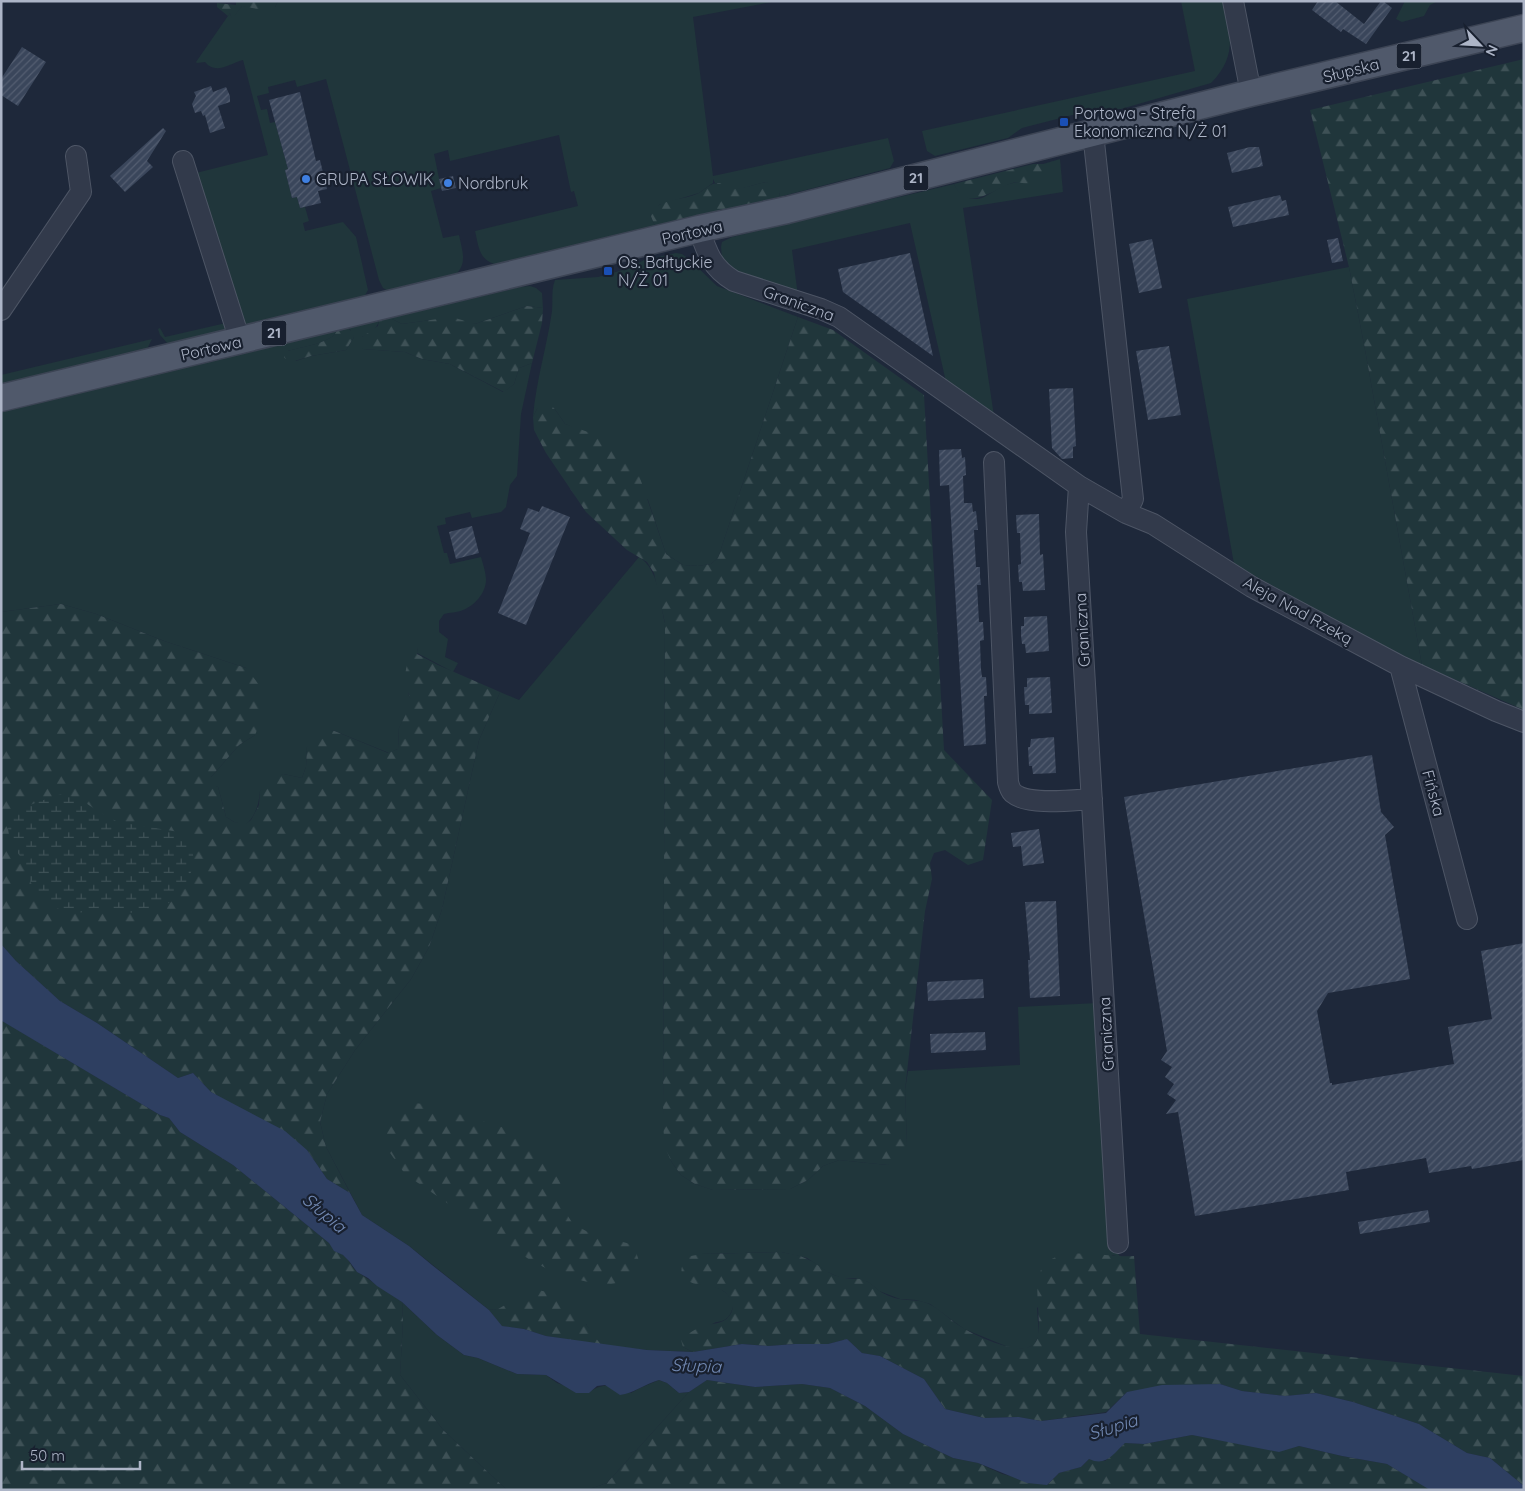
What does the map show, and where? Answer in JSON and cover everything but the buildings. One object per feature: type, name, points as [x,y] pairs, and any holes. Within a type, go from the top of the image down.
[{"type":"main road","name":"Słupska","points":[[1294,84],[1524,28]]},
{"type":"main road","name":"Portowa","points":[[1,398],[787,210],[1294,84]]},
{"type":"street","points":[[1234,1],[1251,94]]},
{"type":"street","points":[[1093,133],[1133,499],[1126,513]]},
{"type":"street","points":[[1,310],[81,192],[76,156]]},
{"type":"street","points":[[183,161],[240,341]]},
{"type":"street","name":"Graniczna","points":[[699,230],[708,258],[724,275],[821,309],[850,323],[1079,486],[1076,532],[1118,1243]]},
{"type":"street","points":[[994,462],[1010,789],[1018,796],[1030,800],[1092,799]]},
{"type":"street","name":"Aleja Nad Rzeką","points":[[1079,486],[1126,513],[1153,524],[1252,587],[1400,666],[1524,722]]},
{"type":"street","name":"Fińska","points":[[1400,666],[1468,919]]},
{"type":"green space","points":[[236,1],[278,1],[275,7],[262,10],[242,6],[232,19],[230,13],[228,16],[217,7],[217,3],[236,5]]},
{"type":"green space","points":[[278,1],[777,1],[693,17],[713,176],[888,138],[894,161],[890,168],[779,197],[780,192],[766,182],[730,189],[715,183],[713,179],[713,183],[699,193],[659,205],[650,214],[655,226],[501,265],[494,264],[484,258],[479,249],[475,231],[578,206],[574,191],[571,192],[559,135],[450,161],[448,150],[434,154],[441,188],[431,191],[443,238],[459,235],[463,256],[462,266],[455,275],[390,292],[383,288],[379,280],[326,79],[297,87],[295,80],[268,87],[269,93],[257,96],[261,110],[267,109],[270,123],[275,122],[288,169],[285,170],[292,198],[297,197],[300,208],[305,207],[309,221],[303,223],[305,231],[343,222],[356,237],[368,290],[364,297],[245,328],[192,174],[268,155],[243,60],[218,68],[209,66],[205,62],[196,62],[230,13],[232,18],[242,6],[275,7]]},
{"type":"green space","points":[[1181,1],[1224,1],[1229,24],[1230,45],[1225,64],[1211,83],[1121,109],[1096,109],[1022,128],[1008,138],[935,156],[927,151],[922,131],[1195,71]]},
{"type":"green space","points":[[1405,1],[1438,1],[1430,5],[1424,16],[1402,22],[1396,19]]},
{"type":"green space","points":[[1524,59],[1524,710],[1422,665],[1349,267],[1310,110]]},
{"type":"green space","points":[[1060,159],[1063,192],[963,208],[994,416],[946,382],[910,223],[792,250],[798,296],[737,275],[722,258],[722,242],[732,237],[954,184],[959,192],[966,197],[979,199],[1008,184],[1017,182],[1028,183],[1043,168],[1043,164]]},
{"type":"green space","points":[[1033,164],[1043,164],[1040,178],[1036,181],[1012,183],[981,197],[966,197],[959,193],[954,184]]},
{"type":"green space","points":[[766,182],[779,188],[779,197],[655,226],[650,214],[658,205],[699,193],[714,184],[720,183],[730,188],[736,188]]},
{"type":"green space","points":[[676,253],[682,254],[689,259],[717,286],[798,317],[718,558],[711,564],[698,566],[683,565],[666,554],[648,500],[583,432],[565,424],[554,408],[537,409],[533,417],[552,311],[555,280],[598,277],[630,268],[644,260]]},
{"type":"green space","points":[[1349,267],[1422,665],[1328,617],[1234,564],[1187,299]]},
{"type":"green space","points":[[530,286],[542,293],[543,308],[527,306],[475,324],[431,320],[402,324],[390,318],[520,287]]},
{"type":"green space","points":[[527,306],[543,308],[542,323],[532,363],[519,368],[514,384],[504,392],[450,364],[422,359],[405,352],[363,349],[359,343],[362,337],[378,326],[379,320],[390,318],[402,324],[452,317],[475,324]]},
{"type":"green space","points":[[798,317],[833,330],[924,395],[944,750],[992,800],[983,860],[968,865],[945,850],[934,853],[930,863],[932,879],[925,911],[905,1090],[907,1145],[901,1159],[888,1165],[839,1160],[823,1166],[808,1180],[790,1189],[713,1190],[695,1184],[681,1175],[671,1161],[665,1147],[663,1125],[665,623],[654,573],[647,562],[627,550],[586,512],[546,453],[534,430],[533,417],[537,409],[545,404],[554,408],[565,424],[608,439],[627,455],[639,475],[666,554],[683,565],[698,566],[711,564],[718,558]]},
{"type":"green space","points":[[379,320],[375,329],[362,337],[363,349],[405,352],[422,359],[450,364],[503,392],[514,384],[519,368],[532,363],[521,414],[517,476],[510,485],[506,507],[501,512],[472,518],[470,512],[445,518],[446,524],[437,526],[444,553],[447,553],[450,564],[481,557],[486,580],[482,594],[471,605],[461,611],[444,614],[439,621],[439,632],[448,639],[445,657],[458,663],[453,672],[417,653],[418,645],[408,694],[413,702],[399,728],[398,749],[389,753],[332,730],[307,747],[306,767],[302,778],[283,774],[260,791],[256,809],[246,825],[234,822],[226,817],[218,787],[211,785],[211,777],[239,745],[255,735],[246,668],[164,641],[96,614],[61,604],[1,612],[1,411],[337,330],[335,334],[324,341],[288,351],[296,361],[311,356],[346,350],[354,337],[350,329],[347,328]]},
{"type":"green space","points":[[226,323],[227,331],[168,344],[160,335],[158,329],[160,328],[165,337]]},
{"type":"green space","points":[[347,328],[353,332],[354,337],[346,350],[311,356],[288,363],[284,357],[288,351],[316,344],[330,338],[337,330]]},
{"type":"green space","points":[[152,339],[144,350],[1,387],[1,375]]},
{"type":"green space","points":[[639,557],[646,562],[655,578],[665,623],[663,1125],[671,1161],[681,1175],[695,1184],[713,1190],[790,1189],[808,1180],[823,1166],[839,1160],[888,1165],[907,1145],[905,1090],[908,1071],[1020,1065],[1018,1007],[1098,1003],[1116,1252],[1122,1258],[1113,1255],[1037,1308],[1039,1335],[1034,1345],[1027,1348],[1013,1349],[964,1329],[930,1304],[916,1300],[900,1299],[879,1291],[868,1282],[855,1278],[841,1278],[827,1272],[807,1258],[781,1252],[702,1254],[697,1284],[713,1286],[723,1291],[730,1298],[732,1309],[726,1319],[710,1325],[683,1347],[693,1352],[647,1350],[602,1345],[593,1336],[586,1324],[508,1304],[498,1309],[489,1310],[409,1246],[362,1215],[326,1147],[320,1122],[327,1094],[355,1050],[411,979],[429,947],[442,909],[479,740],[500,692],[519,700]]},
{"type":"green space","points":[[61,604],[96,614],[164,641],[246,668],[261,687],[262,719],[255,735],[239,745],[211,777],[211,784],[218,787],[226,817],[234,822],[246,824],[251,820],[259,805],[260,791],[268,781],[283,774],[302,778],[306,767],[307,747],[316,732],[332,730],[388,753],[398,749],[399,728],[412,702],[405,679],[407,665],[418,644],[417,654],[500,692],[479,740],[442,909],[429,947],[411,979],[355,1050],[327,1094],[320,1122],[326,1147],[350,1193],[327,1179],[307,1150],[211,1092],[193,1073],[178,1078],[97,1023],[60,1001],[16,961],[1,944],[1,612]]},
{"type":"green space","points":[[61,794],[80,799],[118,822],[179,832],[192,844],[194,865],[185,886],[171,902],[151,911],[127,913],[101,910],[76,913],[55,908],[38,895],[31,883],[22,859],[10,842],[8,828],[16,811]]},
{"type":"green space","points":[[1,1020],[160,1115],[169,1118],[180,1132],[233,1165],[329,1243],[357,1271],[402,1302],[400,1375],[444,1431],[507,1490],[1,1490]]},
{"type":"green space","points":[[412,1103],[426,1104],[518,1132],[535,1145],[559,1180],[564,1192],[566,1213],[573,1224],[588,1232],[630,1244],[636,1252],[639,1261],[636,1273],[629,1281],[611,1284],[592,1283],[559,1275],[530,1260],[405,1174],[388,1150],[386,1131],[391,1120],[400,1109]]},
{"type":"green space","points":[[781,1252],[811,1261],[835,1276],[866,1281],[891,1297],[925,1302],[969,1332],[1009,1347],[1028,1347],[1034,1344],[1037,1338],[1039,1331],[1038,1278],[1048,1261],[1058,1256],[1070,1254],[1134,1256],[1140,1334],[1524,1376],[1524,1486],[1490,1458],[1467,1453],[1419,1424],[1353,1402],[1316,1393],[1285,1396],[1242,1391],[1220,1384],[1127,1392],[1106,1412],[1041,1421],[1019,1417],[984,1418],[945,1409],[924,1379],[880,1356],[862,1353],[847,1339],[828,1344],[768,1346],[742,1344],[693,1352],[683,1347],[681,1340],[688,1334],[695,1329],[723,1321],[732,1309],[732,1304],[724,1291],[688,1281],[685,1278],[682,1268],[687,1259],[691,1256],[702,1254]]},
{"type":"green space","points":[[539,1290],[556,1294],[571,1305],[602,1345],[546,1336],[524,1329],[501,1326],[489,1310],[498,1309],[519,1297]]},
{"type":"green space","points":[[402,1302],[437,1335],[464,1355],[478,1358],[517,1374],[546,1375],[557,1383],[588,1393],[599,1387],[609,1386],[631,1393],[659,1380],[667,1383],[679,1393],[689,1392],[607,1483],[587,1490],[507,1490],[444,1431],[400,1375]]},
{"type":"green space","points":[[707,1380],[755,1387],[802,1384],[830,1388],[865,1406],[903,1434],[953,1458],[978,1463],[1002,1474],[1047,1485],[1059,1473],[1081,1467],[1089,1459],[1105,1461],[1125,1443],[1144,1444],[1192,1435],[1279,1451],[1299,1446],[1387,1464],[1431,1490],[587,1490],[607,1483],[689,1392]]},
{"type":"water","name":"Słupia","points":[[1,944],[16,961],[60,1001],[97,1023],[178,1078],[193,1073],[211,1092],[285,1131],[307,1150],[327,1179],[350,1193],[362,1215],[409,1246],[489,1310],[502,1326],[524,1329],[546,1336],[647,1350],[693,1352],[742,1344],[768,1346],[828,1344],[847,1339],[862,1353],[880,1356],[924,1379],[945,1409],[984,1418],[1019,1417],[1041,1421],[1106,1413],[1127,1392],[1162,1385],[1220,1384],[1242,1391],[1285,1396],[1316,1393],[1353,1402],[1419,1424],[1467,1453],[1490,1458],[1524,1486],[1524,1490],[1430,1490],[1387,1464],[1299,1446],[1279,1452],[1192,1435],[1144,1444],[1125,1443],[1109,1458],[1100,1461],[1089,1459],[1081,1467],[1059,1473],[1047,1485],[1027,1483],[978,1463],[953,1458],[903,1434],[865,1406],[830,1388],[802,1384],[755,1387],[707,1380],[689,1392],[679,1393],[667,1383],[659,1380],[620,1395],[605,1385],[597,1386],[589,1393],[576,1393],[546,1375],[517,1374],[478,1358],[464,1355],[437,1335],[402,1302],[357,1272],[343,1255],[334,1251],[329,1243],[233,1165],[180,1132],[169,1118],[160,1115],[2,1021]]},
{"type":"place","name":"Portowa - Strefa Ekonomiczna N/Ż 01","points":[[1064,122]]},
{"type":"place","name":"GRUPA SŁOWIK","points":[[306,179]]},
{"type":"place","name":"Nordbruk","points":[[448,183]]},
{"type":"place","name":"Os. Bałtyckie N/Ż 01","points":[[608,271]]}]
